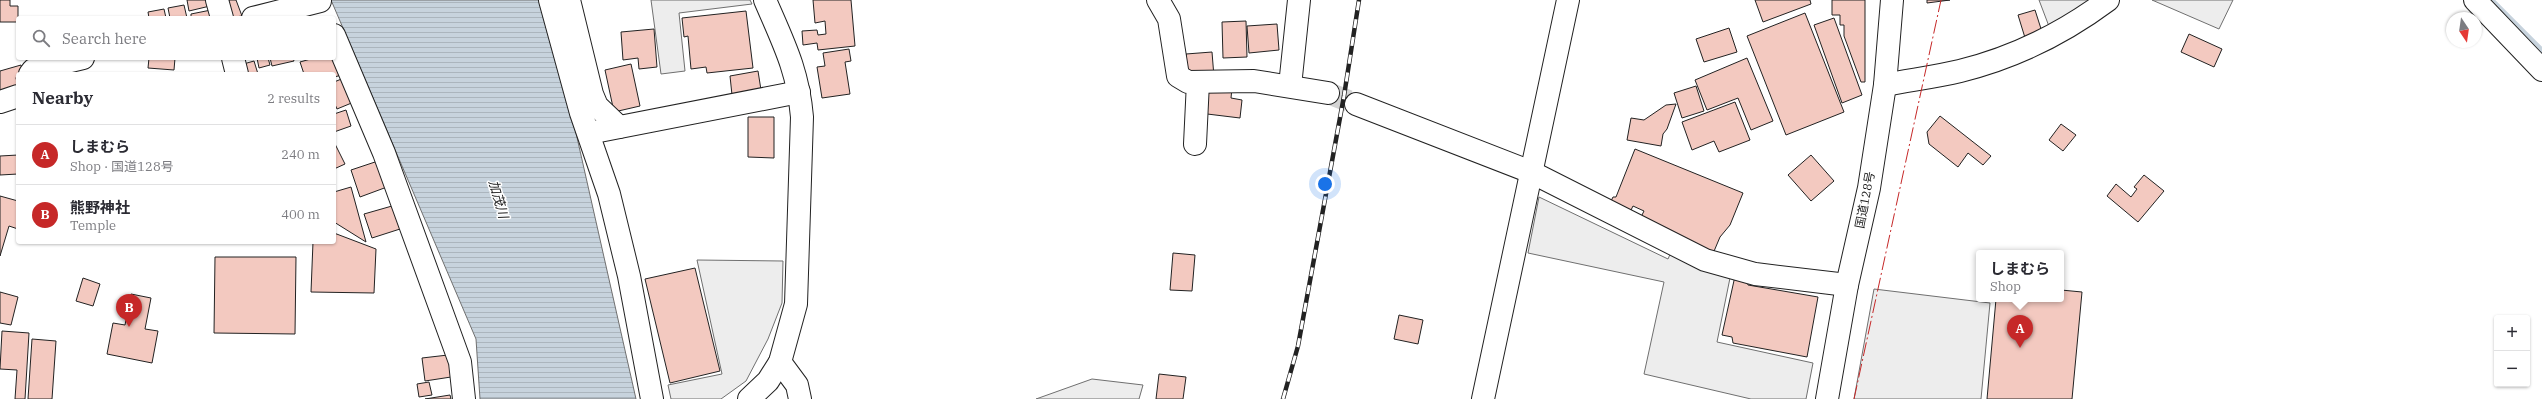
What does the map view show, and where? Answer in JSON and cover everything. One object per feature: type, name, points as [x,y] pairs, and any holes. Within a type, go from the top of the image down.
[{"type":"main road","points":[[217,0],[221,16]]},
{"type":"main road","points":[[550,0],[589,133],[609,194],[629,276],[652,399]]},
{"type":"main road","points":[[569,0],[592,94],[597,106],[619,127]]},
{"type":"main road","points":[[749,399],[768,381],[780,362],[796,304],[802,117],[799,92],[792,60],[765,0]]},
{"type":"main road","points":[[1158,0],[1169,19],[1178,76],[1188,82],[1254,81],[1328,93]]},
{"type":"main road","points":[[1290,86],[1299,0]]},
{"type":"main road","points":[[1483,399],[1568,0]]},
{"type":"main road","name":"国道128号","points":[[1827,399],[1847,285],[1869,188],[1885,85],[1892,0]]},
{"type":"main road","points":[[1885,85],[1960,71],[2014,52],[2077,23],[2108,0]]},
{"type":"main road","points":[[2474,0],[2542,70]]},
{"type":"main road","points":[[264,16],[322,6]]},
{"type":"main road","points":[[336,39],[384,153],[460,362],[464,399]]},
{"type":"main road","points":[[32,72],[33,70],[75,60]]},
{"type":"main road","points":[[234,60],[236,72]]},
{"type":"main road","points":[[1195,144],[1198,82]]},
{"type":"main road","points":[[589,133],[799,92]]},
{"type":"main road","points":[[0,102],[16,97]]},
{"type":"main road","points":[[1356,104],[1531,172],[1705,260],[1755,274],[1847,285]]},
{"type":"main road","points":[[780,362],[797,385],[800,399]]},
{"type":"shaded area","points":[[651,0],[750,0],[752,4],[679,13],[685,71],[661,74]]},
{"type":"shaded area","points":[[2039,0],[2096,0],[2050,29]]},
{"type":"shaded area","points":[[2152,0],[2233,0],[2219,29]]},
{"type":"shaded area","points":[[1539,197],[1668,259],[1672,250],[1731,273],[1717,342],[1813,363],[1806,399],[1751,399],[1644,374],[1664,282],[1528,253]]},
{"type":"shaded area","points":[[697,260],[783,261],[782,303],[768,339],[746,381],[721,399],[671,399],[668,385],[722,374]]},
{"type":"shaded area","points":[[1874,289],[1990,303],[1981,399],[1854,399]]},
{"type":"shaded area","points":[[1092,379],[1143,385],[1139,399],[1036,399]]},
{"type":"water","name":"加茂川","points":[[331,0],[546,0],[636,399],[480,399],[476,339]]},
{"type":"building","points":[[0,0],[10,0],[10,6],[18,6],[18,16],[16,16],[16,22],[0,22]]},
{"type":"building","points":[[187,0],[208,0],[210,6],[189,11]]},
{"type":"building","points":[[230,0],[236,0],[242,16],[227,16],[223,3]]},
{"type":"building","points":[[813,0],[851,0],[855,46],[818,50],[817,43],[803,45],[802,31],[817,30],[818,35],[826,34],[825,21],[815,23]]},
{"type":"building","points":[[1755,0],[1810,0],[1811,4],[1763,22]]},
{"type":"building","points":[[1832,0],[1865,0],[1865,82],[1861,82],[1844,36],[1844,25],[1840,25],[1840,15],[1832,15]]},
{"type":"building","points":[[1927,0],[1950,0],[1927,3]]},
{"type":"building","points":[[184,5],[187,16],[170,16],[168,8]]},
{"type":"building","points":[[164,9],[166,16],[149,16],[148,12]]},
{"type":"building","points":[[211,10],[212,16],[191,16],[191,14]]},
{"type":"building","points":[[2035,10],[2043,35],[2026,41],[2018,15]]},
{"type":"building","points":[[746,11],[753,68],[707,73],[706,67],[691,69],[688,36],[684,37],[682,18]]},
{"type":"building","points":[[1805,13],[1844,112],[1786,135],[1747,36]]},
{"type":"building","points":[[1834,18],[1862,95],[1842,103],[1814,25]]},
{"type":"building","points":[[1246,21],[1247,57],[1223,58],[1222,22]]},
{"type":"building","points":[[1277,24],[1279,50],[1249,53],[1247,26]]},
{"type":"building","points":[[1729,28],[1737,52],[1704,62],[1696,39]]},
{"type":"building","points":[[654,29],[657,67],[639,69],[638,58],[623,60],[621,32]]},
{"type":"building","points":[[2189,34],[2222,49],[2214,67],[2181,52]]},
{"type":"building","points":[[849,49],[851,61],[845,62],[850,94],[822,98],[817,67],[825,66],[823,53]]},
{"type":"building","points":[[1212,52],[1214,77],[1188,79],[1186,54]]},
{"type":"building","points":[[1747,58],[1773,121],[1751,130],[1738,98],[1707,110],[1695,80]]},
{"type":"building","points":[[149,60],[175,60],[174,70],[148,68]]},
{"type":"building","points":[[257,60],[269,60],[270,65],[259,68]]},
{"type":"building","points":[[270,60],[294,61],[272,66]]},
{"type":"building","points":[[307,60],[335,60],[342,75],[336,76],[336,72],[303,72],[300,62]]},
{"type":"building","points":[[254,61],[257,72],[242,72],[240,65]]},
{"type":"building","points":[[631,64],[640,106],[614,112],[605,70]]},
{"type":"building","points":[[21,65],[23,72],[16,72],[16,87],[0,93],[0,71]]},
{"type":"building","points":[[758,71],[761,90],[732,95],[730,76]]},
{"type":"building","points":[[344,78],[354,102],[337,109],[336,107],[336,81]]},
{"type":"building","points":[[1202,85],[1232,88],[1231,98],[1242,100],[1240,118],[1199,113]]},
{"type":"building","points":[[1696,86],[1704,111],[1682,118],[1674,93]]},
{"type":"building","points":[[1735,102],[1750,140],[1719,152],[1714,141],[1692,150],[1682,122]]},
{"type":"building","points":[[1676,104],[1667,129],[1663,134],[1661,146],[1627,140],[1631,118],[1644,120],[1666,105]]},
{"type":"building","points":[[346,110],[351,126],[336,131],[336,113]]},
{"type":"building","points":[[1940,116],[1991,156],[1983,165],[1968,153],[1958,167],[1929,144],[1927,132]]},
{"type":"building","points":[[748,117],[774,117],[774,158],[748,157]]},
{"type":"building","points":[[2061,124],[2076,135],[2063,151],[2049,140]]},
{"type":"building","points":[[336,146],[345,164],[336,168]]},
{"type":"building","points":[[1635,149],[1743,193],[1730,225],[1720,237],[1712,256],[1639,221],[1644,211],[1633,206],[1628,216],[1608,207],[1613,197],[1616,197]]},
{"type":"building","points":[[16,155],[16,174],[0,175],[0,156]]},
{"type":"building","points":[[1811,155],[1834,181],[1811,201],[1788,175]]},
{"type":"building","points":[[378,161],[387,187],[360,197],[351,170]]},
{"type":"building","points":[[2144,175],[2164,191],[2138,222],[2107,196],[2116,184],[2131,197],[2137,189],[2134,187]]},
{"type":"building","points":[[351,187],[366,242],[336,223],[336,191]]},
{"type":"building","points":[[0,196],[16,200],[16,228],[9,226],[0,256]]},
{"type":"building","points":[[392,206],[400,229],[372,238],[364,214]]},
{"type":"building","points":[[336,234],[376,249],[374,293],[311,292],[313,244],[336,244]]},
{"type":"building","points":[[1173,253],[1195,255],[1192,291],[1170,290]]},
{"type":"building","points":[[215,257],[296,257],[295,334],[214,333]]},
{"type":"building","points":[[695,268],[720,371],[670,383],[645,279]]},
{"type":"building","points":[[1735,276],[1746,278],[1748,285],[1818,297],[1807,357],[1733,343],[1732,337],[1722,335]]},
{"type":"building","points":[[83,278],[100,284],[93,306],[76,301]]},
{"type":"building","points":[[2064,290],[2082,292],[2072,399],[1987,399],[1996,302],[2064,302]]},
{"type":"building","points":[[0,292],[18,297],[11,325],[0,323]]},
{"type":"building","points":[[131,294],[151,298],[145,329],[158,331],[152,363],[107,354],[113,323],[125,325]]},
{"type":"building","points":[[1399,315],[1423,320],[1418,344],[1394,339]]},
{"type":"building","points":[[2,331],[29,333],[25,399],[15,399],[17,370],[0,369]]},
{"type":"building","points":[[32,339],[56,341],[52,399],[28,399]]},
{"type":"building","points":[[448,355],[451,377],[425,381],[422,358]]},
{"type":"building","points":[[1159,374],[1186,377],[1183,399],[1156,399]]},
{"type":"building","points":[[429,382],[432,395],[419,397],[417,384]]},
{"type":"building","points":[[450,395],[451,399],[425,399]]},
{"type":"waterway","points":[[2491,0],[2542,51]]},
{"type":"tunnel","points":[[1328,93],[1356,104]]},
{"type":"railway","points":[[1283,399],[1298,346],[1344,96],[1359,0]]},
{"type":"power","points":[[1854,399],[1941,0]]},
{"type":"place","name":"熊野神社","points":[[129,327]]},
{"type":"place","name":"しまむら","points":[[2020,348]]}]
